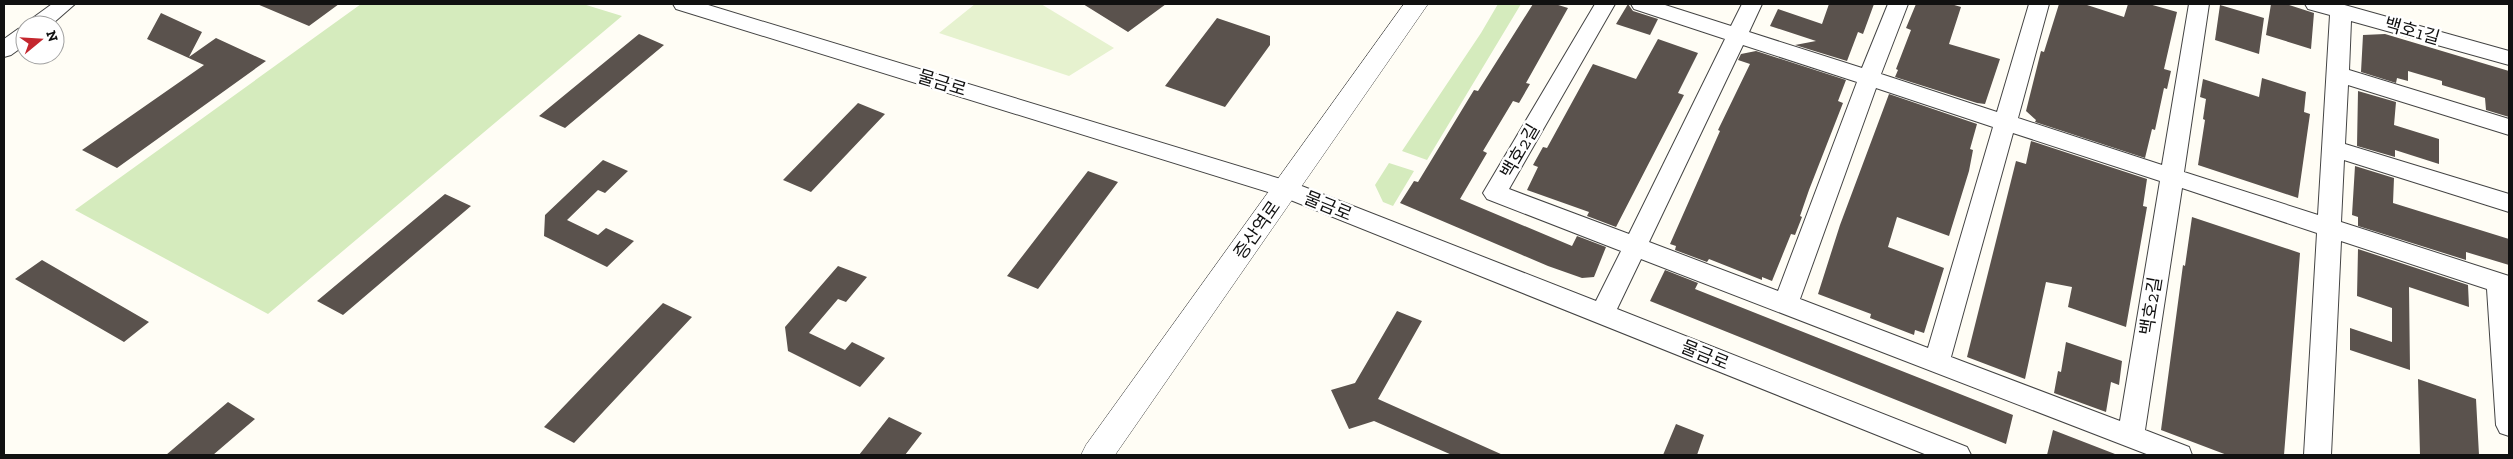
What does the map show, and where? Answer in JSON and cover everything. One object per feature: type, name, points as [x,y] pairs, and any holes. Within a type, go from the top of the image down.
[{"type":"street","points":[[50,15],[65,4]]},
{"type":"street","name":"물금로","points":[[684,4],[1286,189],[1957,455]]},
{"type":"street","name":"증산역로","points":[[1097,455],[1416,4]]},
{"type":"street","name":"백호2길","points":[[1605,4],[1496,193],[2179,455]]},
{"type":"street","points":[[1641,4],[2504,284],[2509,425]]},
{"type":"street","points":[[1602,314],[1752,4]]},
{"type":"street","points":[[1786,304],[1898,4]]},
{"type":"street","points":[[1937,362],[2039,4]]},
{"type":"street","name":"백호2길","points":[[2131,437],[2199,4]]},
{"type":"street","name":"백호1길","points":[[2315,4],[2509,58]]},
{"type":"street","points":[[2317,455],[2340,11]]},
{"type":"street","points":[[4,50],[15,42]]},
{"type":"street","points":[[2336,74],[2509,127]]},
{"type":"street","points":[[2332,148],[2509,203]]},
{"type":"green space","points":[[361,4],[583,4],[622,16],[268,314],[75,210]]},
{"type":"green space","points":[[975,4],[1041,4],[1114,48],[1069,76],[939,33]]},
{"type":"green space","points":[[1498,4],[1521,4],[1427,160],[1402,151],[1481,33]]},
{"type":"green space","points":[[1389,163],[1414,171],[1393,206],[1383,202],[1375,185]]},
{"type":"building","points":[[257,4],[339,4],[309,26]]},
{"type":"building","points":[[1083,4],[1166,4],[1128,32]]},
{"type":"building","points":[[1533,4],[1555,4],[1568,8],[1526,83],[1530,84],[1519,103],[1513,101],[1483,151],[1487,153],[1460,199],[1572,246],[1577,236],[1606,247],[1594,277],[1582,278],[1548,266],[1400,203],[1414,181],[1418,182],[1474,90],[1478,91]]},
{"type":"building","points":[[1628,4],[1633,11],[1658,19],[1650,35],[1616,24]]},
{"type":"building","points":[[1829,4],[1874,4],[1863,34],[1858,32],[1847,61],[1795,45],[1816,41],[1770,26],[1778,9],[1822,24]]},
{"type":"building","points":[[1916,4],[1951,4],[1961,7],[1949,44],[2000,59],[1985,104],[1895,77],[1898,70],[1896,69],[1911,30],[1906,28]]},
{"type":"building","points":[[2059,4],[2084,4],[2124,17],[2128,4],[2149,4],[2177,12],[2164,69],[2171,71],[2167,89],[2164,88],[2155,130],[2152,129],[2145,158],[2035,122],[2036,120],[2026,111],[2041,51],[2044,52]]},
{"type":"building","points":[[2271,4],[2286,4],[2314,13],[2311,49],[2266,35]]},
{"type":"building","points":[[2220,5],[2264,18],[2259,54],[2215,40]]},
{"type":"building","points":[[161,13],[202,32],[189,57],[216,38],[266,61],[117,168],[82,150],[204,65],[147,39]]},
{"type":"building","points":[[1217,18],[1270,36],[1270,45],[1225,107],[1165,86]]},
{"type":"building","points":[[639,34],[664,45],[565,128],[539,116]]},
{"type":"building","points":[[2385,34],[2509,71],[2509,117],[2486,110],[2485,98],[2442,85],[2442,81],[2408,71],[2408,81],[2397,78],[2396,83],[2361,72],[2363,35]]},
{"type":"building","points":[[1658,39],[1698,53],[1678,93],[1684,95],[1616,227],[1587,216],[1589,212],[1527,190],[1538,167],[1533,165],[1543,147],[1547,148],[1593,64],[1636,79]]},
{"type":"building","points":[[1756,51],[1846,80],[1838,101],[1843,103],[1809,190],[1800,216],[1802,217],[1795,235],[1791,234],[1772,281],[1762,277],[1762,280],[1709,259],[1707,262],[1675,250],[1676,246],[1670,244],[1720,131],[1718,130],[1750,64],[1738,60],[1741,54]]},
{"type":"building","points":[[2262,78],[2306,92],[2304,112],[2310,114],[2298,198],[2198,165],[2205,120],[2203,119],[2206,99],[2200,97],[2203,79],[2259,97]]},
{"type":"building","points":[[2358,91],[2396,102],[2394,125],[2439,139],[2439,164],[2395,150],[2395,157],[2357,146]]},
{"type":"building","points":[[1889,94],[1977,124],[1970,149],[1973,150],[1969,171],[1949,236],[1897,217],[1888,247],[1944,268],[1924,333],[1915,330],[1914,335],[1870,318],[1871,314],[1818,294],[1840,225]]},
{"type":"building","points":[[858,103],[885,114],[811,192],[783,180]]},
{"type":"building","points":[[2031,141],[2147,179],[2143,206],[2147,207],[2126,327],[2068,307],[2072,287],[2046,282],[2025,379],[1967,357],[2016,161],[2026,164]]},
{"type":"building","points":[[603,160],[628,171],[605,193],[598,190],[567,220],[598,235],[606,228],[634,241],[607,267],[544,236],[545,215]]},
{"type":"building","points":[[2355,166],[2394,178],[2393,203],[2509,239],[2509,265],[2466,252],[2466,260],[2358,226],[2358,217],[2352,215]]},
{"type":"building","points":[[1088,171],[1118,182],[1038,289],[1007,276]]},
{"type":"building","points":[[445,194],[471,206],[343,315],[317,301]]},
{"type":"building","points":[[2192,217],[2300,253],[2284,455],[2227,455],[2161,430],[2183,265],[2185,266]]},
{"type":"building","points":[[2358,249],[2468,285],[2469,307],[2409,287],[2410,370],[2350,350],[2350,328],[2392,342],[2392,308],[2357,296]]},
{"type":"building","points":[[42,260],[149,322],[124,342],[15,279]]},
{"type":"building","points":[[838,266],[867,277],[846,302],[838,299],[809,333],[845,350],[852,342],[885,358],[860,387],[788,351],[785,327]]},
{"type":"building","points":[[1665,270],[1698,283],[1695,289],[2013,415],[2006,444],[1650,301]]},
{"type":"building","points":[[663,303],[692,317],[574,443],[544,427]]},
{"type":"building","points":[[1397,311],[1422,321],[1378,399],[1503,455],[1452,455],[1374,421],[1349,429],[1331,390],[1355,383]]},
{"type":"building","points":[[2066,342],[2122,361],[2119,385],[2111,382],[2106,412],[2054,393],[2058,371],[2061,372]]},
{"type":"building","points":[[2418,379],[2476,399],[2479,455],[2420,455]]},
{"type":"building","points":[[228,402],[255,419],[213,455],[166,455]]},
{"type":"building","points":[[889,417],[922,433],[905,455],[859,455]]},
{"type":"building","points":[[1676,424],[1704,435],[1697,455],[1663,455]]},
{"type":"building","points":[[2053,430],[2115,454],[2115,455],[2047,455]]}]
